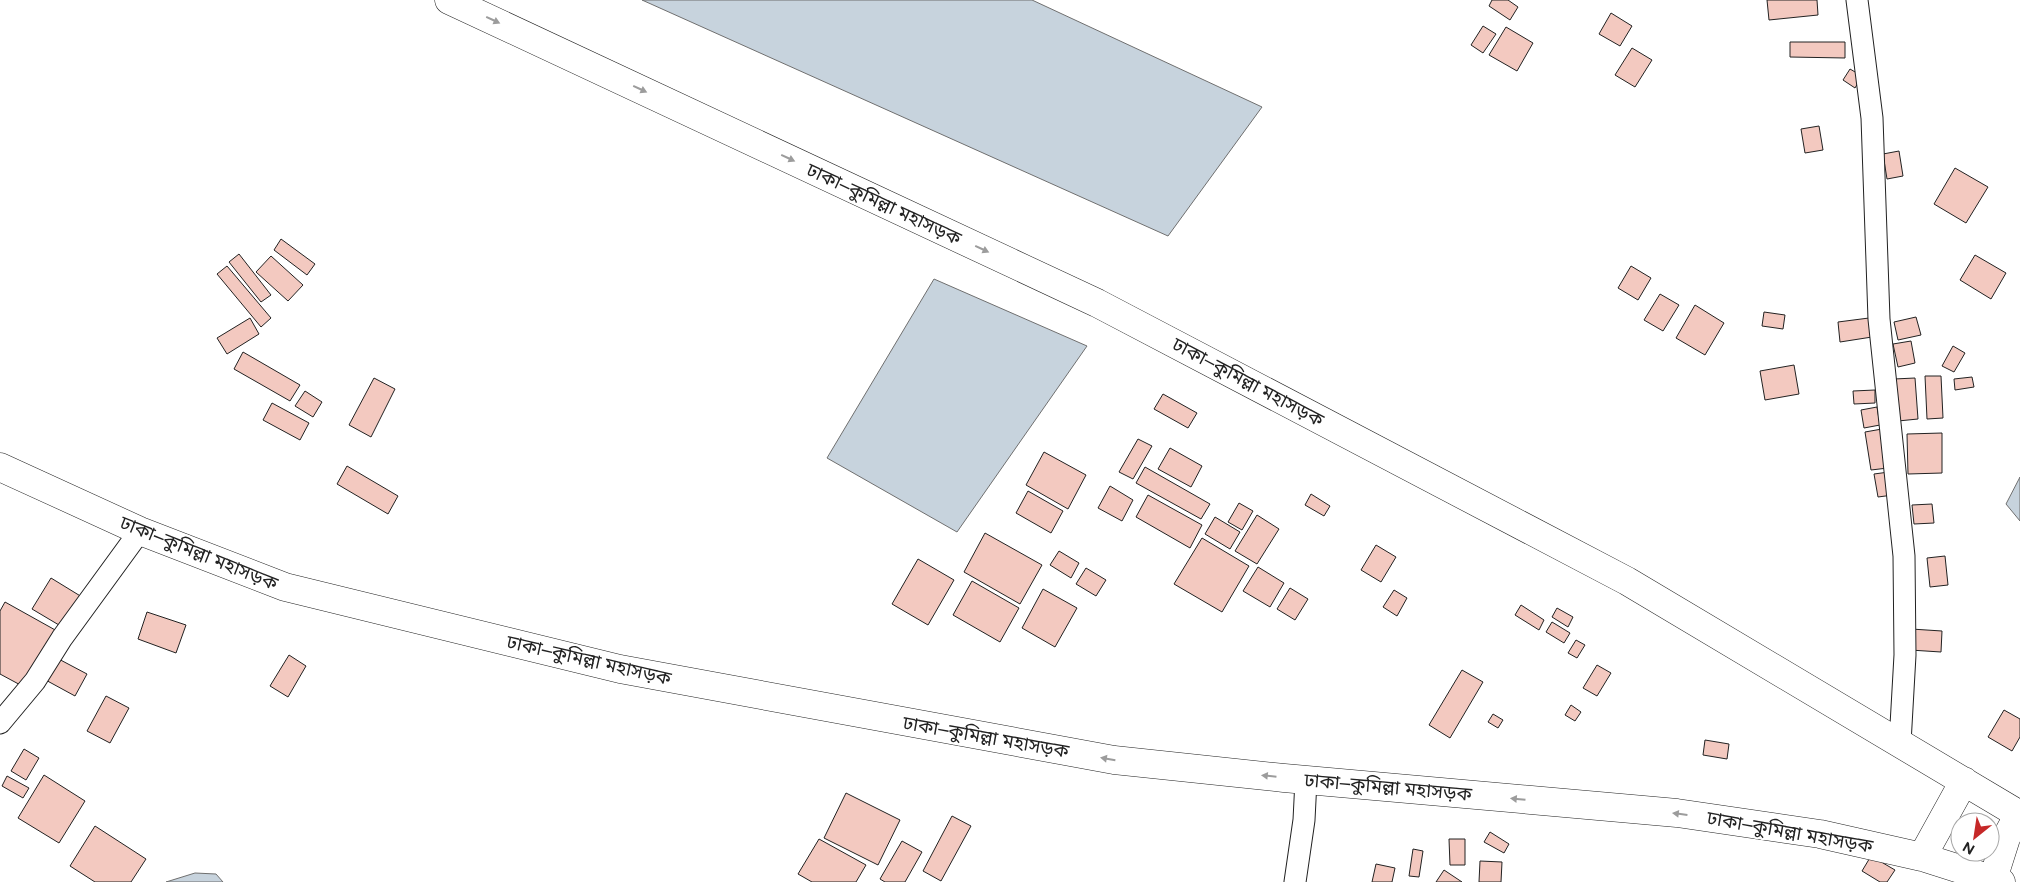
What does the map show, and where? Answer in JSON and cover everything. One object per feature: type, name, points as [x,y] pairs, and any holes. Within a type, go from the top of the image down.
[{"type":"highway","name":"ঢাকা–কুমিল্লা মহাসড়ক","points":[[449,0],[1097,303],[1627,582],[2020,814]]},
{"type":"highway","name":"ঢাকা–কুমিল্লা মহাসড়ক","points":[[0,467],[140,531],[285,587],[620,670],[1114,760],[1306,780],[1678,813],[1820,834],[1922,857],[1997,881]]},
{"type":"highway","points":[[1922,857],[1964,781]]},
{"type":"highway","points":[[1997,881],[2006,838],[2020,814]]},
{"type":"street","points":[[1857,0],[1872,118],[1879,319],[1904,556],[1904,655],[1900,743]]},
{"type":"street","points":[[0,723],[35,681],[62,638],[140,531]]},
{"type":"street","points":[[1295,882],[1304,820],[1306,780]]},
{"type":"shaded area","points":[[642,0],[1032,0],[1262,107],[1168,236]]},
{"type":"shaded area","points":[[934,279],[1087,346],[957,532],[827,458]]},
{"type":"shaded area","points":[[2020,477],[2020,521],[2006,504]]},
{"type":"shaded area","points":[[195,873],[216,874],[223,882],[166,882]]},
{"type":"building","points":[[1492,0],[1508,0],[1518,7],[1510,20],[1489,6]]},
{"type":"building","points":[[1767,0],[1817,0],[1818,15],[1769,20]]},
{"type":"building","points":[[1611,13],[1632,26],[1620,46],[1599,34]]},
{"type":"building","points":[[1483,26],[1496,34],[1483,53],[1471,45]]},
{"type":"building","points":[[1506,27],[1533,43],[1517,71],[1489,55]]},
{"type":"building","points":[[1790,42],[1845,42],[1845,58],[1790,57]]},
{"type":"building","points":[[1632,48],[1652,60],[1635,87],[1615,75]]},
{"type":"building","points":[[1850,69],[1862,76],[1855,88],[1843,80]]},
{"type":"building","points":[[1819,126],[1823,150],[1805,153],[1801,129]]},
{"type":"building","points":[[1899,151],[1903,176],[1887,179],[1883,154]]},
{"type":"building","points":[[1955,168],[1988,187],[1966,223],[1934,204]]},
{"type":"building","points":[[281,239],[315,264],[307,275],[274,250]]},
{"type":"building","points":[[239,254],[271,295],[261,302],[229,262]]},
{"type":"building","points":[[1975,255],[2006,273],[1991,299],[1960,280]]},
{"type":"building","points":[[271,256],[303,285],[288,301],[256,272]]},
{"type":"building","points":[[227,266],[271,318],[261,327],[217,274]]},
{"type":"building","points":[[1631,266],[1651,278],[1638,300],[1618,288]]},
{"type":"building","points":[[1660,294],[1679,305],[1663,331],[1644,320]]},
{"type":"building","points":[[1695,305],[1724,323],[1705,355],[1676,338]]},
{"type":"building","points":[[1764,312],[1785,315],[1783,329],[1762,326]]},
{"type":"building","points":[[1916,317],[1921,335],[1898,340],[1894,322]]},
{"type":"building","points":[[250,318],[259,334],[227,354],[217,338]]},
{"type":"building","points":[[1869,318],[1872,337],[1840,342],[1838,322]]},
{"type":"building","points":[[1911,341],[1915,363],[1898,367],[1893,344]]},
{"type":"building","points":[[1953,346],[1965,353],[1954,372],[1942,366]]},
{"type":"building","points":[[243,352],[300,385],[290,401],[234,369]]},
{"type":"building","points":[[1794,365],[1799,394],[1765,400],[1760,371]]},
{"type":"building","points":[[1925,376],[1941,376],[1943,418],[1927,419]]},
{"type":"building","points":[[1972,377],[1974,387],[1955,390],[1954,379]]},
{"type":"building","points":[[374,378],[395,389],[371,437],[349,425]]},
{"type":"building","points":[[1915,378],[1918,419],[1898,421],[1894,379]]},
{"type":"building","points":[[1875,390],[1875,403],[1854,404],[1853,391]]},
{"type":"building","points":[[305,391],[322,402],[313,417],[295,406]]},
{"type":"building","points":[[1163,394],[1197,413],[1188,428],[1154,409]]},
{"type":"building","points":[[272,403],[309,423],[300,440],[263,420]]},
{"type":"building","points":[[1877,407],[1880,425],[1864,428],[1861,410]]},
{"type":"building","points":[[1882,429],[1888,468],[1871,470],[1865,432]]},
{"type":"building","points":[[1942,433],[1942,473],[1908,474],[1907,434]]},
{"type":"building","points":[[1138,439],[1152,446],[1133,479],[1119,472]]},
{"type":"building","points":[[1170,448],[1202,466],[1191,487],[1158,469]]},
{"type":"building","points":[[1044,452],[1086,475],[1068,509],[1026,485]]},
{"type":"building","points":[[347,466],[398,496],[388,514],[337,484]]},
{"type":"building","points":[[1145,467],[1210,504],[1201,519],[1136,483]]},
{"type":"building","points":[[1889,472],[1893,495],[1878,497],[1874,474]]},
{"type":"building","points":[[1110,486],[1133,500],[1122,521],[1098,508]]},
{"type":"building","points":[[1028,491],[1063,511],[1051,533],[1016,513]]},
{"type":"building","points":[[1311,494],[1330,506],[1324,516],[1305,505]]},
{"type":"building","points":[[1148,495],[1202,525],[1190,548],[1136,517]]},
{"type":"building","points":[[1239,503],[1253,511],[1242,530],[1228,522]]},
{"type":"building","points":[[1932,504],[1934,523],[1914,524],[1912,505]]},
{"type":"building","points":[[1257,515],[1279,529],[1257,564],[1235,551]]},
{"type":"building","points":[[1215,517],[1240,532],[1230,549],[1205,534]]},
{"type":"building","points":[[985,533],[1042,565],[1020,604],[964,572]]},
{"type":"building","points":[[1202,538],[1249,566],[1222,612],[1174,584]]},
{"type":"building","points":[[1376,545],[1396,557],[1381,582],[1361,570]]},
{"type":"building","points":[[1059,551],[1079,563],[1071,578],[1050,565]]},
{"type":"building","points":[[1945,556],[1948,585],[1930,587],[1927,558]]},
{"type":"building","points":[[918,559],[954,580],[928,625],[892,604]]},
{"type":"building","points":[[1258,567],[1284,583],[1270,607],[1243,591]]},
{"type":"building","points":[[1086,568],[1106,580],[1096,596],[1076,584]]},
{"type":"building","points":[[51,578],[82,597],[64,628],[32,609]]},
{"type":"building","points":[[972,581],[1019,608],[1000,642],[953,615]]},
{"type":"building","points":[[1290,588],[1308,599],[1295,620],[1277,609]]},
{"type":"building","points":[[1043,589],[1077,608],[1055,647],[1022,628]]},
{"type":"building","points":[[1394,590],[1407,598],[1397,616],[1383,607]]},
{"type":"building","points":[[5,602],[57,631],[26,688],[0,674],[0,611]]},
{"type":"building","points":[[1521,605],[1544,620],[1539,630],[1515,615]]},
{"type":"building","points":[[1557,608],[1573,617],[1568,627],[1552,617]]},
{"type":"building","points":[[147,612],[186,625],[176,653],[138,639]]},
{"type":"building","points":[[1552,622],[1570,633],[1564,643],[1546,632]]},
{"type":"building","points":[[1911,629],[1942,631],[1941,652],[1910,650]]},
{"type":"building","points":[[1576,640],[1585,645],[1577,658],[1568,653]]},
{"type":"building","points":[[289,655],[306,666],[288,697],[270,686]]},
{"type":"building","points":[[53,656],[87,674],[75,696],[42,678]]},
{"type":"building","points":[[1597,665],[1611,673],[1597,696],[1583,688]]},
{"type":"building","points":[[1462,670],[1483,682],[1450,738],[1429,725]]},
{"type":"building","points":[[106,696],[129,708],[110,743],[87,731]]},
{"type":"building","points":[[1571,705],[1581,712],[1575,721],[1565,715]]},
{"type":"building","points":[[2004,710],[2020,719],[2020,737],[2012,751],[1988,737]]},
{"type":"building","points":[[1493,714],[1503,720],[1498,728],[1488,722]]},
{"type":"building","points":[[1705,740],[1729,744],[1727,759],[1703,755]]},
{"type":"building","points":[[24,749],[39,758],[26,780],[11,771]]},
{"type":"building","points":[[44,775],[85,801],[59,843],[18,818]]},
{"type":"building","points":[[7,776],[29,788],[23,798],[2,786]]},
{"type":"building","points":[[846,793],[900,820],[878,865],[824,838]]},
{"type":"building","points":[[952,816],[971,826],[941,881],[923,871]]},
{"type":"building","points":[[95,826],[146,859],[131,882],[95,882],[70,866]]},
{"type":"building","points":[[1490,832],[1509,844],[1504,853],[1484,842]]},
{"type":"building","points":[[819,839],[866,865],[856,882],[812,882],[798,874]]},
{"type":"building","points":[[1449,839],[1465,839],[1465,865],[1450,865]]},
{"type":"building","points":[[902,841],[922,852],[905,882],[885,882],[880,879]]},
{"type":"building","points":[[1413,849],[1423,851],[1419,877],[1409,876]]},
{"type":"building","points":[[1871,856],[1895,870],[1887,882],[1880,882],[1862,871]]},
{"type":"building","points":[[1480,861],[1502,862],[1501,882],[1479,882]]},
{"type":"building","points":[[1376,864],[1395,868],[1392,882],[1372,882]]},
{"type":"building","points":[[1444,870],[1462,882],[1436,882]]}]
